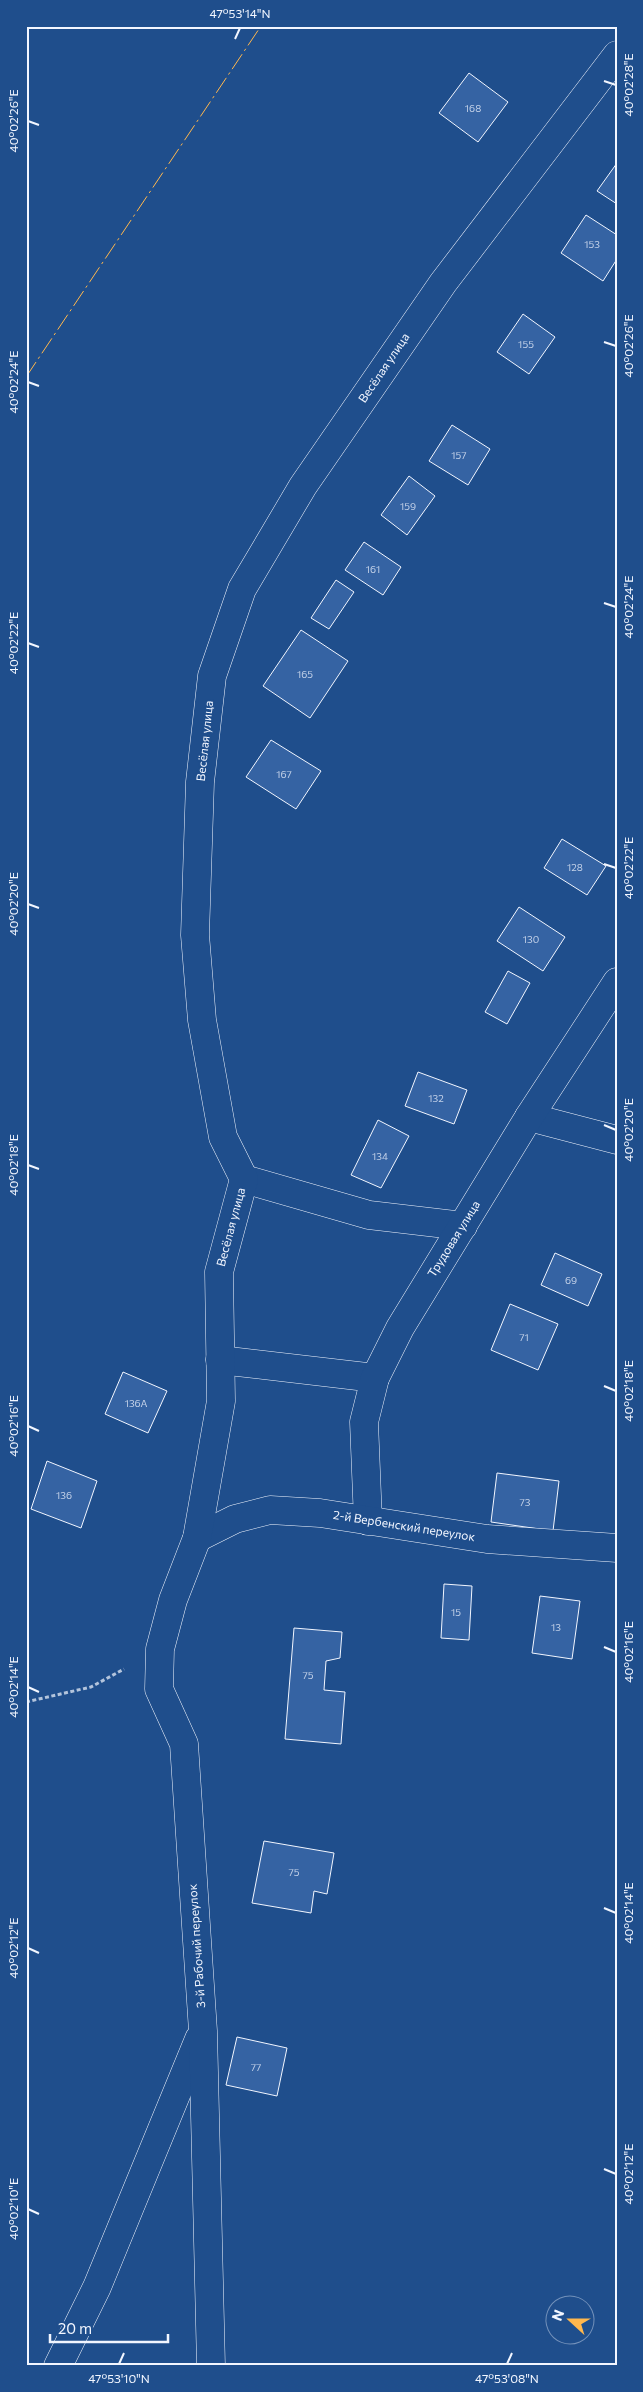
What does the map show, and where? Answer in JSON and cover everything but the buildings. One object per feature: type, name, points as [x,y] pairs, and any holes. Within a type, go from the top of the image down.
[{"type":"street","name":"Весёлая улица","points":[[197,1538],[221,1401],[219,1272],[244,1179],[223,1137],[202,1020],[195,935],[200,782],[212,676],[242,589],[303,486],[442,283],[617,55]]},
{"type":"street","name":"Трудовая улица","points":[[368,1521],[364,1422],[375,1378],[400,1328],[529,1117],[617,982]]},
{"type":"street","points":[[529,1117],[617,1140]]},
{"type":"street","points":[[244,1179],[369,1215],[463,1226]]},
{"type":"street","points":[[220,1360],[375,1378]]},
{"type":"street","name":"2-й Вербенский переулок","points":[[197,1538],[236,1519],[270,1510],[320,1513],[487,1539],[617,1548]]},
{"type":"street","name":"3-й Рабочий переулок","points":[[197,1538],[173,1600],[160,1649],[159,1689],[184,1744],[202,2031],[212,2366]]},
{"type":"street","points":[[58,2366],[97,2287],[202,2031]]},
{"type":"path","points":[[26,1702],[91,1688],[160,1649]]},
{"type":"power","points":[[26,377],[261,26]]}]
